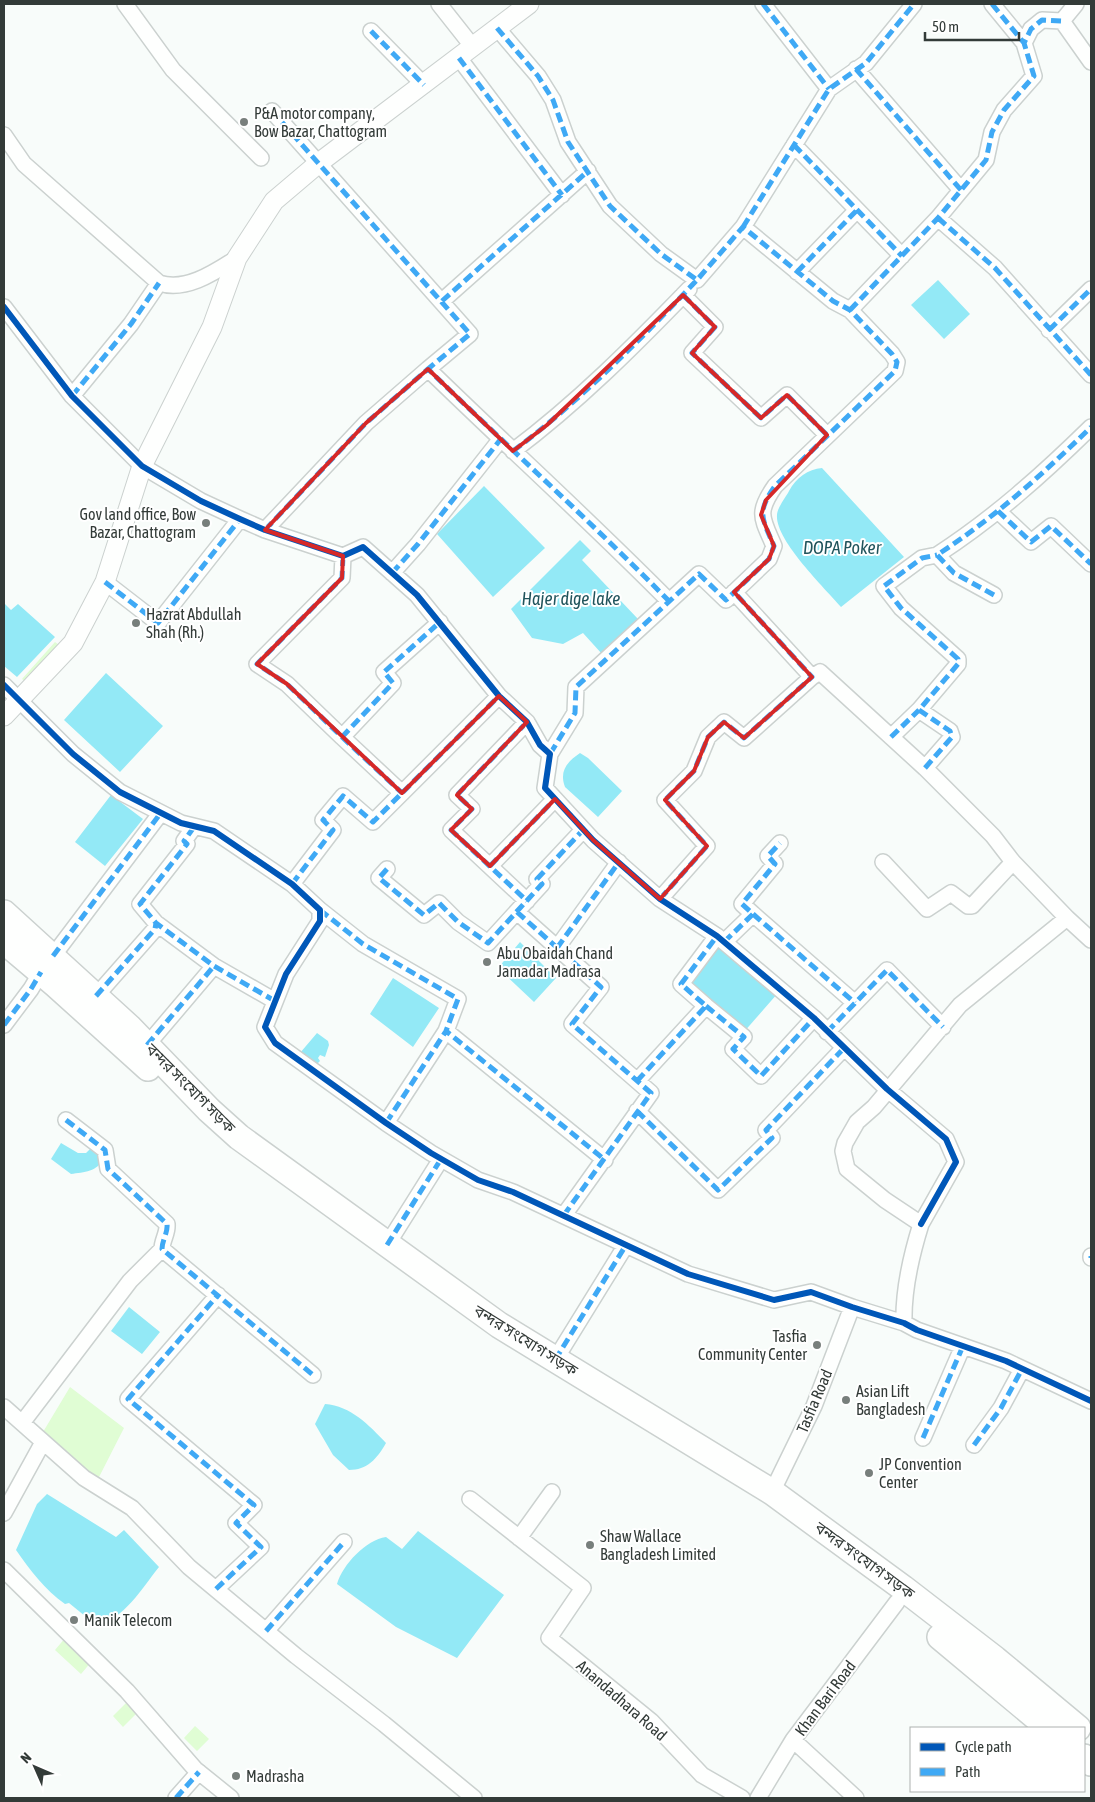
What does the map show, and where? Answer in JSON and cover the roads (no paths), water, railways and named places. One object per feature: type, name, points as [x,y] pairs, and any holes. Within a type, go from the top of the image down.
[{"type":"highway","name":"বন্দর সংযোগ সড়ক","points":[[4,913],[100,1023],[201,1120],[232,1146],[434,1298],[481,1331],[724,1478],[897,1602],[1049,1727]]},
{"type":"highway","name":"বন্দর সংযোগ সড়ক","points":[[4,942],[47,964],[96,996],[147,1044],[209,1110],[239,1137],[465,1302],[555,1360],[772,1492],[904,1588],[995,1659],[1077,1727]]},
{"type":"street","points":[[125,4],[173,70],[261,158]]},
{"type":"street","points":[[438,4],[466,52],[562,195]]},
{"type":"street","points":[[4,716],[73,643],[105,582],[142,466],[212,327],[237,258],[274,201],[320,162],[529,4]]},
{"type":"street","points":[[763,4],[829,89]]},
{"type":"street","points":[[513,451],[547,426],[649,331],[697,280],[743,227],[829,89],[866,63],[914,4]]},
{"type":"street","points":[[850,310],[938,218],[986,160],[992,132],[1004,110],[1034,76],[1024,43],[992,4]]},
{"type":"street","points":[[1062,21],[1076,4]]},
{"type":"street","points":[[1024,43],[1031,29],[1042,20],[1062,21]]},
{"type":"street","points":[[1062,21],[1091,62]]},
{"type":"street","points":[[497,28],[538,76],[553,100],[568,142],[610,206],[661,254],[697,280]]},
{"type":"street","points":[[371,31],[424,85]]},
{"type":"street","points":[[856,70],[961,190]]},
{"type":"street","points":[[265,530],[366,423],[470,334],[320,162],[272,111]]},
{"type":"street","points":[[4,135],[24,164],[159,283],[170,287],[211,276],[237,258]]},
{"type":"street","points":[[794,145],[902,256]]},
{"type":"street","points":[[442,301],[588,172]]},
{"type":"street","points":[[797,272],[857,210]]},
{"type":"street","points":[[938,218],[994,268],[1048,330],[1091,375]]},
{"type":"street","points":[[743,227],[833,301],[850,310],[892,354],[897,362],[895,371],[827,435],[776,486],[766,500],[761,515],[774,546],[769,559],[726,600],[699,574],[576,687],[575,713],[550,754],[545,788],[583,830],[660,899],[720,939],[814,1018],[887,1089],[946,1139],[956,1162],[921,1224],[907,1277],[904,1323]]},
{"type":"street","points":[[72,396],[131,324],[159,283]]},
{"type":"street","points":[[1048,330],[1091,289]]},
{"type":"street","points":[[683,295],[716,327],[692,353],[761,418],[787,395],[827,435]]},
{"type":"street","points":[[4,307],[72,396],[142,466],[201,501],[265,530],[343,556],[363,547],[418,595],[499,696],[527,722],[540,744],[550,754]]},
{"type":"street","points":[[428,369],[500,440],[612,542],[669,601]]},
{"type":"street","points":[[891,737],[919,710],[958,664],[958,659],[901,608],[884,586],[922,558],[937,555],[974,531],[1045,472],[1091,427]]},
{"type":"street","points":[[392,573],[418,544],[500,440]]},
{"type":"street","points":[[998,511],[1032,542],[1051,526],[1091,564]]},
{"type":"street","points":[[105,582],[158,623],[240,519]]},
{"type":"street","points":[[937,555],[954,573],[994,595]]},
{"type":"street","points":[[343,556],[342,578],[257,664],[286,684],[402,793]]},
{"type":"street","points":[[734,592],[812,677]]},
{"type":"street","points":[[342,737],[393,683],[384,672],[440,622]]},
{"type":"street","points":[[660,899],[707,846],[665,800],[694,771],[708,737],[724,722],[744,738],[820,672],[925,768],[993,836],[1013,862],[1067,918],[1091,940]]},
{"type":"street","points":[[4,685],[73,754],[120,792],[160,814],[214,831],[292,884],[320,910],[363,944],[458,999],[446,1031],[386,1123]]},
{"type":"street","points":[[292,884],[333,830],[323,820],[343,796],[373,822],[499,696]]},
{"type":"street","points":[[919,710],[950,731],[952,737],[925,768]]},
{"type":"street","points":[[527,722],[457,795],[472,809],[452,830],[490,866],[557,948],[601,987],[572,1024],[651,1093],[564,1215]]},
{"type":"street","points":[[490,866],[555,799]]},
{"type":"street","points":[[4,1025],[32,989],[47,964],[160,814]]},
{"type":"street","points":[[194,826],[184,841],[187,844],[140,904],[156,924],[214,966],[275,1002]]},
{"type":"street","points":[[387,870],[379,878],[424,915],[439,903],[458,922],[488,943],[542,884],[537,879],[583,830]]},
{"type":"street","points":[[780,843],[768,856],[775,864],[742,904],[855,1004]]},
{"type":"street","points":[[557,948],[619,862]]},
{"type":"street","points":[[883,862],[927,909],[951,893],[968,906],[972,906],[1013,862]]},
{"type":"street","points":[[320,910],[320,921],[286,974],[265,1027],[275,1043],[386,1123],[441,1159],[478,1180],[513,1192],[688,1274],[774,1300],[811,1292],[852,1308],[904,1323],[917,1330],[1022,1369],[1091,1401]]},
{"type":"street","points":[[753,914],[720,939],[681,984],[744,1037],[734,1049],[762,1076],[814,1018]]},
{"type":"street","points":[[921,1224],[885,1200],[847,1168],[843,1151],[845,1143],[857,1122],[874,1107],[887,1089],[943,1027],[960,1005],[1067,918]]},
{"type":"street","points":[[96,996],[155,929],[156,924]]},
{"type":"street","points":[[147,1044],[214,966]]},
{"type":"street","points":[[827,1032],[887,970],[943,1027]]},
{"type":"street","points":[[637,1081],[706,1006]]},
{"type":"street","points":[[446,1031],[604,1160]]},
{"type":"street","points":[[637,1111],[718,1190],[772,1138],[766,1130],[844,1048]]},
{"type":"street","points":[[22,1423],[130,1281],[162,1249],[162,1242],[168,1230],[167,1224],[108,1169],[105,1150],[66,1120]]},
{"type":"street","points":[[388,1245],[441,1159]]},
{"type":"street","points":[[555,1360],[626,1245]]},
{"type":"street","points":[[162,1249],[312,1376]]},
{"type":"street","points":[[216,1589],[261,1547],[236,1523],[254,1505],[128,1399],[218,1295]]},
{"type":"street","name":"Tasfia Road","points":[[772,1492],[814,1406],[852,1308]]},
{"type":"street","points":[[923,1438],[963,1346]]},
{"type":"street","points":[[974,1444],[1001,1408],[1022,1369]]},
{"type":"street","points":[[4,1407],[84,1478],[132,1508],[189,1567],[474,1798]]},
{"type":"street","points":[[4,1513],[43,1442]]},
{"type":"street","points":[[470,1499],[519,1538],[552,1492]]},
{"type":"street","name":"Anandadhara Road","points":[[519,1538],[583,1588],[549,1638],[651,1720],[702,1775],[742,1798]]},
{"type":"street","points":[[266,1631],[344,1542]]},
{"type":"street","points":[[4,1570],[127,1691],[199,1772],[231,1798]]},
{"type":"street","name":"Khan Bari Road","points":[[758,1798],[793,1740],[897,1602]]},
{"type":"street","points":[[793,1740],[856,1798]]},
{"type":"street","points":[[176,1798],[199,1772]]},
{"type":"water","points":[[938,280],[970,314],[944,339],[911,305]]},
{"type":"water","name":"DOPA Poker","points":[[822,468],[904,557],[841,607],[792,550],[778,525],[777,512],[795,482],[807,472]]},
{"type":"water","name":"Hajer dige lake","points":[[484,486],[545,548],[493,597],[437,534]]},
{"type":"water","name":"Hajer dige lake","points":[[580,540],[591,551],[582,560],[638,619],[602,654],[583,633],[563,644],[532,638],[511,609]]},
{"type":"water","points":[[4,603],[11,610],[18,604],[55,637],[17,677],[4,666]]},
{"type":"water","points":[[106,673],[163,726],[120,772],[64,720]]},
{"type":"water","points":[[580,753],[588,758],[622,791],[598,817],[565,787],[563,781],[565,767]]},
{"type":"water","points":[[111,795],[143,819],[105,866],[75,842]]},
{"type":"water","points":[[520,942],[556,978],[534,1002],[498,968]]},
{"type":"water","points":[[718,943],[778,993],[743,1033],[686,984]]},
{"type":"water","points":[[393,978],[439,1008],[413,1047],[370,1014]]},
{"type":"water","points":[[317,1033],[328,1041],[329,1045],[325,1057],[320,1055],[318,1058],[320,1061],[316,1065],[300,1053]]},
{"type":"water","points":[[61,1143],[78,1153],[86,1153],[92,1147],[103,1158],[101,1163],[94,1169],[86,1172],[71,1174],[51,1159]]},
{"type":"water","points":[[129,1307],[160,1332],[142,1354],[111,1331]]},
{"type":"water","points":[[325,1404],[351,1412],[366,1423],[386,1443],[379,1454],[366,1466],[349,1470],[333,1455],[315,1424]]},
{"type":"water","points":[[47,1494],[116,1537],[124,1530],[159,1567],[132,1602],[115,1617],[106,1622],[96,1625],[69,1603],[65,1604],[38,1579],[16,1550],[37,1504]]},
{"type":"water","points":[[418,1531],[504,1595],[457,1658],[396,1627],[337,1584],[344,1569],[363,1548],[378,1539],[386,1537],[402,1549]]},
{"type":"place","name":"P&A motor company, Bow Bazar, Chattogram","points":[[244,122]]},
{"type":"place","name":"Gov land office, Bow Bazar, Chattogram","points":[[206,523]]},
{"type":"place","name":"Hazrat Abdullah Shah (Rh.)","points":[[136,623]]},
{"type":"place","name":"Abu Obaidah Chand Jamadar Madrasa","points":[[487,962]]},
{"type":"place","name":"Tasfia Community Center","points":[[817,1345]]},
{"type":"place","name":"Asian Lift Bangladesh","points":[[846,1400]]},
{"type":"place","name":"JP Convention Center","points":[[869,1473]]},
{"type":"place","name":"Shaw Wallace Bangladesh Limited","points":[[590,1545]]},
{"type":"place","name":"Manik Telecom","points":[[74,1620]]},
{"type":"place","name":"Madrasha","points":[[236,1776]]}]
